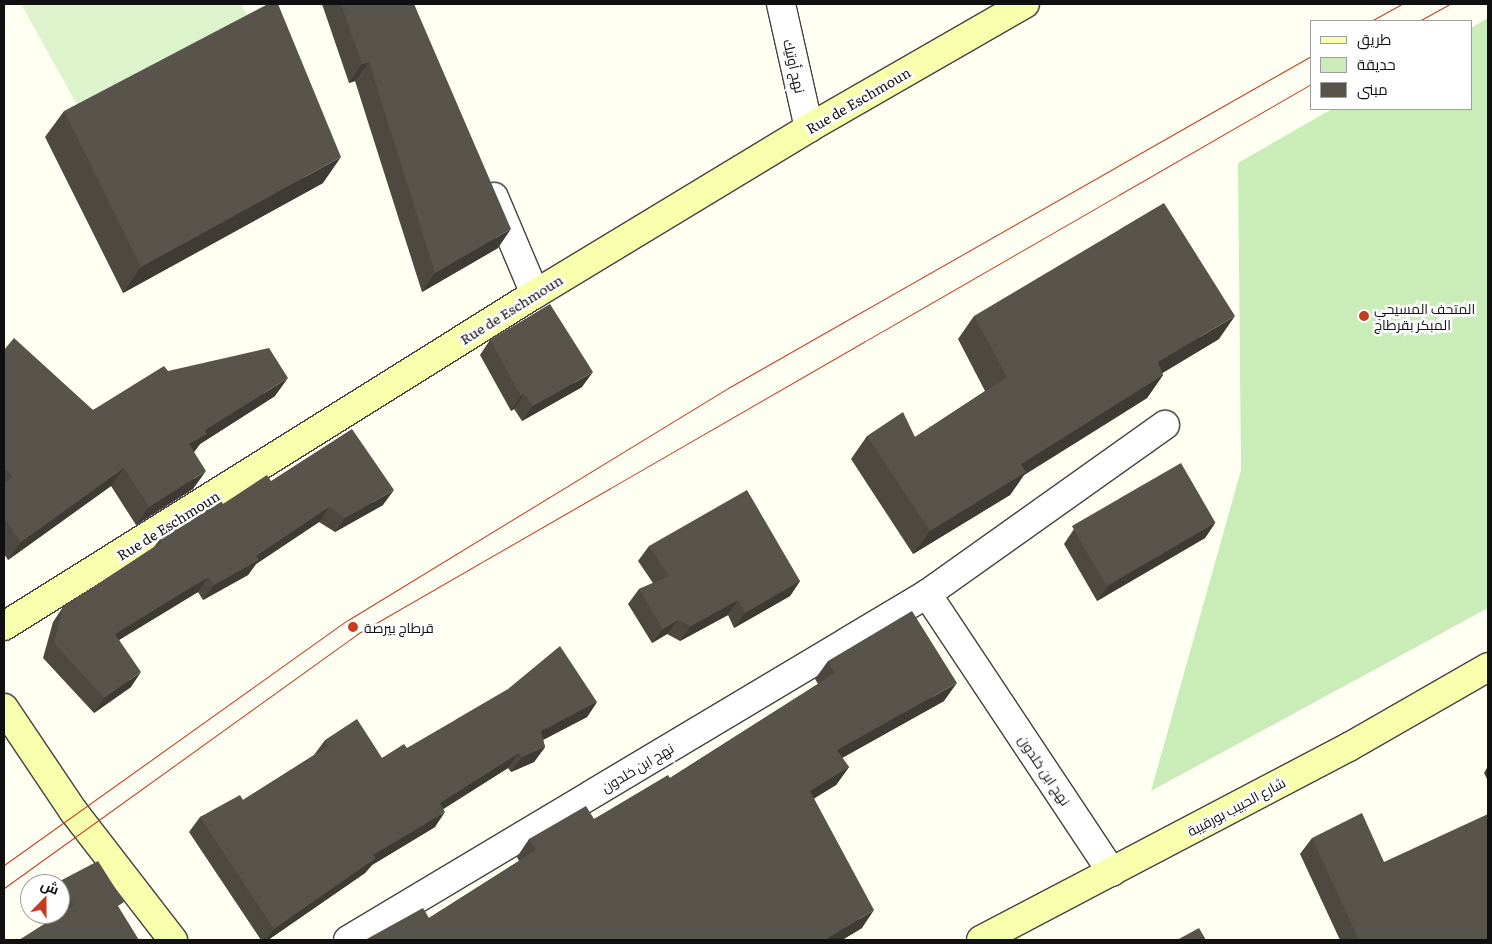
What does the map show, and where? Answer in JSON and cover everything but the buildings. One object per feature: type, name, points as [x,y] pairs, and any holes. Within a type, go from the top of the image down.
[{"type":"street","name":"نهج أوتيك","points":[[781,4],[809,128]]},
{"type":"street","name":"Rue de Eschmoun","points":[[4,626],[536,294],[809,128],[1025,4]]},
{"type":"street","points":[[485,176],[536,294]]},
{"type":"street","name":"نهج ابن خلدون","points":[[348,940],[927,594],[1165,425]]},
{"type":"street","name":"نهج ابن خلدون","points":[[927,594],[1112,872]]},
{"type":"street","name":"شارع الحبيب بورقيبة","points":[[981,940],[1349,747],[1488,667]]},
{"type":"street","points":[[4,708],[74,812],[173,940]]},
{"type":"green space","points":[[21,4],[241,4],[250,20],[81,112]]},
{"type":"green space","name":"المتحف المسيحي المبكر بقرطاج","points":[[1488,18],[1488,608],[1151,791],[1241,470],[1238,163],[1330,110],[1472,110],[1472,27]]},
{"type":"tram line","points":[[1373,20],[1402,4]]},
{"type":"tram line","points":[[1421,20],[1450,4]]},
{"type":"tram line","points":[[4,865],[348,620],[728,388],[1310,57]]},
{"type":"tram line","points":[[4,888],[357,634],[1310,85]]},
{"type":"place","name":"المتحف المسيحي المبكر بقرطاج","points":[[1364,316]]},
{"type":"place","name":"قرطاج بيرصة","points":[[353,627]]}]
